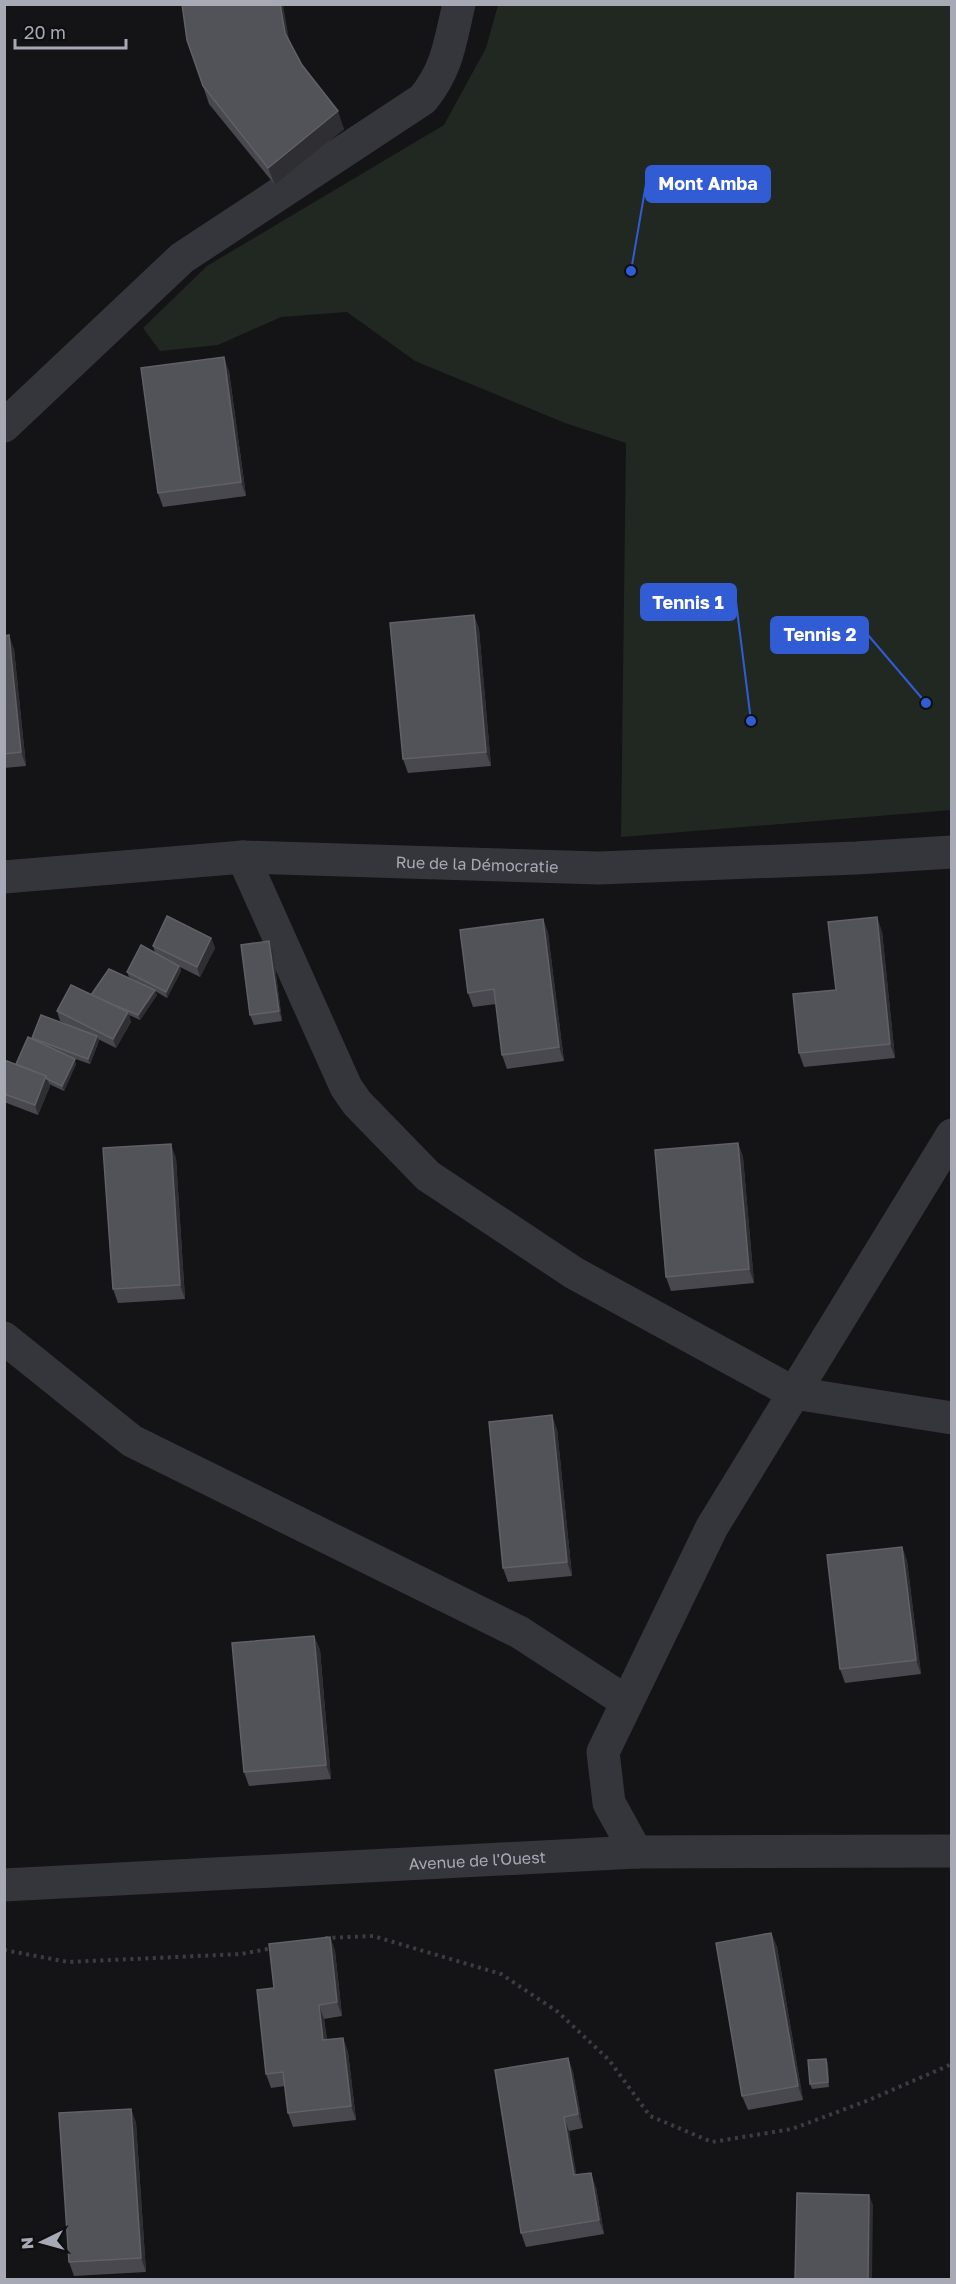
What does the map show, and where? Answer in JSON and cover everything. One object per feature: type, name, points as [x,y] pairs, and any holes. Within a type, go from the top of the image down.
[{"type":"street","points":[[4,426],[182,258],[423,99],[434,86],[445,65],[459,4]]},
{"type":"street","name":"Rue de la Démocratie","points":[[4,877],[243,857],[599,868],[951,852]]},
{"type":"street","points":[[243,857],[346,1087],[357,1103],[428,1176],[574,1273],[794,1393],[951,1418]]},
{"type":"street","points":[[636,1852],[609,1803],[603,1752],[712,1527],[951,1135]]},
{"type":"street","points":[[4,1338],[132,1441],[519,1632],[627,1702]]},
{"type":"street","name":"Avenue de l'Ouest","points":[[4,1885],[636,1852],[951,1851]]},
{"type":"path","points":[[316,1939],[373,1936],[501,1974],[558,2012],[609,2060],[650,2116],[712,2142],[792,2129],[869,2100],[951,2064]]},
{"type":"path","points":[[4,1950],[68,1962],[241,1954],[284,1946]]},
{"type":"shaded area","points":[[498,5],[951,5],[951,810],[621,837],[626,443],[565,423],[415,361],[347,312],[281,317],[218,345],[160,351],[143,328],[207,266],[444,125],[486,48]]},
{"type":"building","points":[[182,4],[280,4],[285,33],[302,65],[338,111],[268,168],[203,86],[187,40]]},
{"type":"building","points":[[224,357],[241,482],[158,493],[141,368]]},
{"type":"building","points":[[474,615],[486,752],[403,759],[390,623]]},
{"type":"building","points":[[9,635],[21,752],[4,754],[4,636]]},
{"type":"building","points":[[167,916],[211,938],[197,967],[153,946]]},
{"type":"building","points":[[877,917],[890,1044],[799,1053],[793,994],[836,990],[828,922]]},
{"type":"building","points":[[543,919],[559,1047],[502,1055],[494,989],[468,993],[460,930]]},
{"type":"building","points":[[269,941],[279,1011],[250,1015],[241,945]]},
{"type":"building","points":[[141,945],[179,966],[166,992],[127,972]]},
{"type":"building","points":[[109,969],[155,990],[138,1015],[91,995]]},
{"type":"building","points":[[71,985],[128,1012],[113,1039],[57,1011]]},
{"type":"building","points":[[41,1015],[97,1036],[88,1059],[32,1038]]},
{"type":"building","points":[[28,1037],[75,1059],[62,1086],[47,1079],[46,1076],[16,1064]]},
{"type":"building","points":[[4,1060],[46,1076],[35,1105],[4,1094]]},
{"type":"building","points":[[738,1143],[749,1269],[666,1277],[655,1150]]},
{"type":"building","points":[[171,1144],[180,1285],[113,1289],[103,1148]]},
{"type":"building","points":[[552,1415],[567,1562],[503,1568],[489,1422]]},
{"type":"building","points":[[902,1547],[916,1660],[840,1669],[827,1555]]},
{"type":"building","points":[[314,1636],[326,1765],[244,1772],[232,1643]]},
{"type":"building","points":[[771,1933],[798,2086],[742,2096],[716,1943]]},
{"type":"building","points":[[330,1937],[337,2002],[319,2005],[323,2040],[343,2038],[351,2106],[288,2113],[283,2072],[266,2074],[257,1990],[274,1988],[269,1944]]},
{"type":"building","points":[[568,2058],[578,2114],[564,2117],[574,2175],[591,2173],[599,2220],[521,2233],[495,2070]]},
{"type":"building","points":[[826,2059],[828,2082],[810,2084],[808,2060]]},
{"type":"building","points":[[131,2109],[141,2258],[69,2262],[59,2113]]},
{"type":"building","points":[[797,2193],[869,2195],[868,2280],[795,2280]]},
{"type":"place","name":"Mont Amba","points":[[631,271]]},
{"type":"place","name":"Tennis 2","points":[[926,703]]},
{"type":"place","name":"Tennis 1","points":[[751,721]]}]
